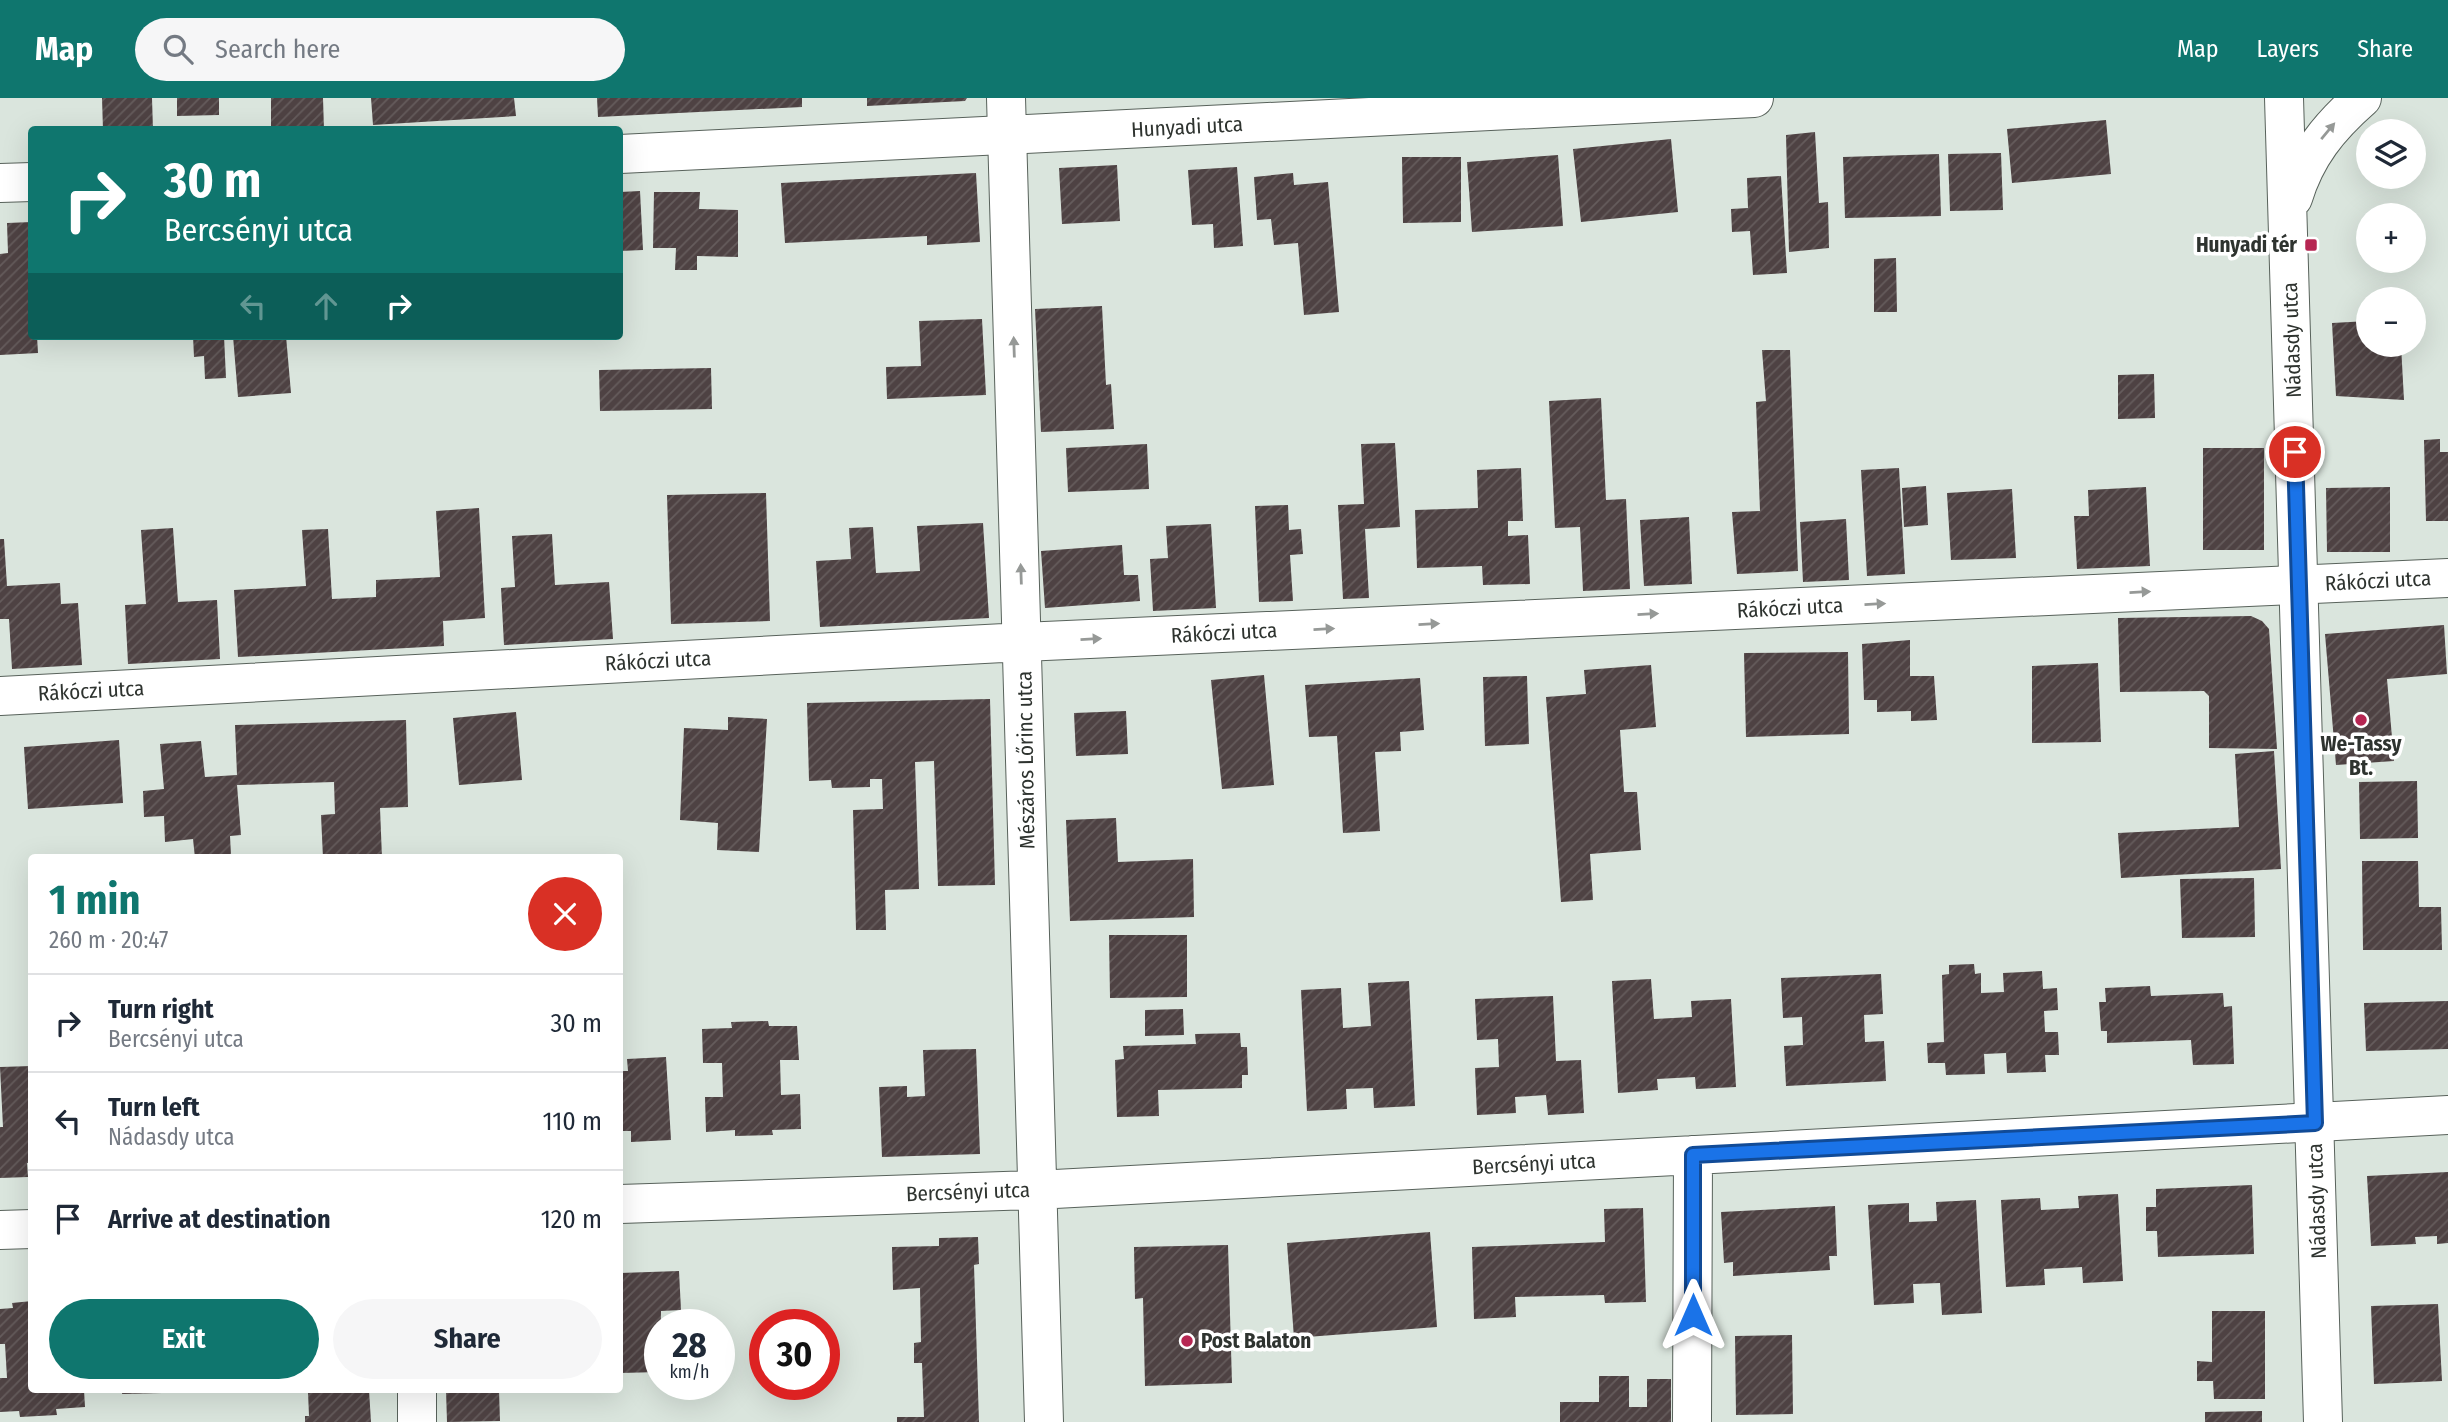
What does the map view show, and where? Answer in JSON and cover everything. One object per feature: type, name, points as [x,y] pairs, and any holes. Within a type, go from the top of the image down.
[{"type":"street","name":"Mészáros Lőrinc utca","points":[[1006,98],[1044,1422]]},
{"type":"street","name":"Hunyadi utca","points":[[623,154],[1754,98]]},
{"type":"street","name":"Nádasdy utca","points":[[2284,98],[2323,1422]]},
{"type":"street","points":[[2288,213],[2303,167],[2315,148],[2337,121],[2362,98]]},
{"type":"street","points":[[0,183],[28,182]]},
{"type":"street","name":"Rákóczi utca","points":[[0,696],[1023,642],[2448,578]]},
{"type":"street","name":"Bercsényi utca","points":[[623,1204],[1036,1190],[2448,1115]]},
{"type":"street","points":[[1692,1422],[1693,1155]]},
{"type":"street","points":[[0,1230],[28,1229]]},
{"type":"street","points":[[417,1393],[417,1422]]},
{"type":"building","points":[[102,98],[152,98],[153,126],[103,126]]},
{"type":"building","points":[[177,98],[219,98],[219,115],[177,116]]},
{"type":"building","points":[[271,98],[323,98],[324,126],[271,126]]},
{"type":"building","points":[[371,98],[514,98],[516,116],[373,125]]},
{"type":"building","points":[[597,98],[802,98],[802,107],[598,117]]},
{"type":"building","points":[[867,98],[967,98],[965,101],[867,106]]},
{"type":"building","points":[[2106,120],[2111,174],[2012,183],[2007,129]]},
{"type":"building","points":[[1815,132],[1819,203],[1828,202],[1829,248],[1789,252],[1786,135]]},
{"type":"building","points":[[1671,139],[1678,212],[1581,222],[1573,149]]},
{"type":"building","points":[[2001,153],[2003,210],[1950,211],[1948,154]]},
{"type":"building","points":[[1939,154],[1941,216],[1845,218],[1843,157]]},
{"type":"building","points":[[1558,155],[1563,226],[1472,232],[1467,162]]},
{"type":"building","points":[[1402,157],[1461,157],[1461,222],[1403,223]]},
{"type":"building","points":[[1117,165],[1120,221],[1062,224],[1059,168]]},
{"type":"building","points":[[1237,167],[1243,246],[1214,248],[1213,224],[1192,225],[1188,170]]},
{"type":"building","points":[[976,173],[980,242],[927,245],[927,236],[785,243],[781,183]]},
{"type":"building","points":[[1293,173],[1294,185],[1328,182],[1339,312],[1304,315],[1298,243],[1274,245],[1271,219],[1257,220],[1254,177]]},
{"type":"building","points":[[1781,176],[1787,273],[1753,275],[1750,231],[1732,232],[1731,209],[1748,208],[1747,178]]},
{"type":"building","points":[[640,191],[643,250],[623,251],[623,192]]},
{"type":"building","points":[[654,192],[700,192],[699,209],[738,210],[738,257],[697,256],[697,270],[675,270],[676,248],[653,248]]},
{"type":"building","points":[[28,222],[28,340],[37,340],[38,353],[0,355],[0,254],[8,253],[7,223]]},
{"type":"building","points":[[1896,258],[1897,312],[1874,312],[1874,259]]},
{"type":"building","points":[[1102,306],[1106,385],[1111,384],[1114,429],[1041,432],[1035,309]]},
{"type":"building","points":[[982,319],[986,395],[887,399],[886,367],[921,366],[919,321]]},
{"type":"building","points":[[2356,322],[2356,357],[2402,357],[2404,400],[2336,396],[2332,323]]},
{"type":"building","points":[[193,340],[224,340],[226,378],[205,379],[204,356],[194,357]]},
{"type":"building","points":[[233,340],[286,340],[291,393],[238,397]]},
{"type":"building","points":[[1762,350],[1790,350],[1798,571],[1737,574],[1732,512],[1760,511],[1756,402],[1766,401]]},
{"type":"building","points":[[711,368],[712,409],[600,411],[599,370]]},
{"type":"building","points":[[2154,374],[2155,418],[2118,419],[2118,375]]},
{"type":"building","points":[[1601,398],[1606,500],[1626,499],[1630,589],[1583,591],[1580,527],[1555,528],[1549,401]]},
{"type":"building","points":[[2440,439],[2440,452],[2448,452],[2448,521],[2426,521],[2424,440]]},
{"type":"building","points":[[1395,443],[1400,527],[1365,529],[1369,598],[1343,599],[1338,505],[1364,504],[1361,444]]},
{"type":"building","points":[[1147,444],[1149,489],[1068,492],[1066,448]]},
{"type":"building","points":[[2203,448],[2264,448],[2264,550],[2203,550]]},
{"type":"building","points":[[1521,468],[1523,521],[1508,521],[1508,536],[1528,535],[1530,584],[1483,585],[1482,566],[1417,568],[1415,510],[1478,508],[1477,470]]},
{"type":"building","points":[[1899,468],[1905,574],[1867,576],[1861,470]]},
{"type":"building","points":[[1926,486],[1928,525],[1904,527],[1902,488]]},
{"type":"building","points":[[2146,487],[2150,566],[2077,569],[2074,516],[2089,516],[2088,490]]},
{"type":"building","points":[[2390,487],[2390,552],[2327,552],[2326,488]]},
{"type":"building","points":[[2012,489],[2016,558],[1951,560],[1947,493]]},
{"type":"building","points":[[766,493],[770,621],[671,624],[667,495]]},
{"type":"building","points":[[1288,505],[1289,530],[1301,529],[1303,554],[1290,555],[1293,601],[1259,602],[1255,506]]},
{"type":"building","points":[[479,508],[485,618],[443,621],[444,646],[238,657],[234,590],[306,586],[302,530],[328,529],[332,599],[376,597],[376,580],[440,577],[436,511]]},
{"type":"building","points":[[1689,517],[1692,584],[1644,586],[1640,520]]},
{"type":"building","points":[[1846,519],[1849,580],[1803,582],[1800,522]]},
{"type":"building","points":[[983,523],[989,618],[820,627],[816,561],[851,559],[849,528],[873,527],[876,573],[920,571],[917,526]]},
{"type":"building","points":[[1211,524],[1216,608],[1153,611],[1150,559],[1168,558],[1166,526]]},
{"type":"building","points":[[173,528],[178,602],[217,600],[220,659],[128,664],[125,605],[146,604],[141,530]]},
{"type":"building","points":[[552,534],[555,585],[609,582],[613,639],[504,645],[501,588],[515,587],[512,536]]},
{"type":"building","points":[[0,539],[4,539],[7,586],[60,583],[61,604],[78,603],[82,665],[12,669],[9,619],[0,619]]},
{"type":"building","points":[[1122,545],[1124,575],[1138,575],[1140,601],[1045,608],[1041,551]]},
{"type":"building","points":[[2251,616],[2262,621],[2269,629],[2277,749],[2209,748],[2209,696],[2204,691],[2120,692],[2118,618]]},
{"type":"building","name":"We-Tassy Bt.","points":[[2444,625],[2447,674],[2387,679],[2394,761],[2336,765],[2325,634]]},
{"type":"building","points":[[1910,640],[1910,676],[1934,676],[1937,720],[1911,721],[1911,711],[1877,712],[1877,700],[1864,700],[1862,644]]},
{"type":"building","points":[[1848,652],[1849,734],[1746,737],[1744,653]]},
{"type":"building","points":[[2098,663],[2101,742],[2032,743],[2032,666]]},
{"type":"building","points":[[1651,665],[1656,727],[1620,730],[1624,792],[1637,792],[1641,850],[1590,854],[1593,900],[1561,902],[1546,697],[1586,694],[1584,670]]},
{"type":"building","points":[[1264,675],[1274,785],[1222,789],[1211,680]]},
{"type":"building","points":[[1527,676],[1529,744],[1485,746],[1483,677]]},
{"type":"building","points":[[1420,678],[1424,730],[1400,732],[1401,751],[1375,752],[1380,831],[1343,833],[1337,736],[1309,737],[1305,685]]},
{"type":"building","points":[[990,699],[995,885],[938,886],[934,761],[915,762],[919,889],[885,890],[886,930],[856,930],[853,810],[883,809],[882,779],[870,779],[870,787],[832,788],[831,780],[809,781],[807,703]]},
{"type":"building","points":[[1126,711],[1128,754],[1076,756],[1074,713]]},
{"type":"building","points":[[516,712],[522,780],[459,785],[453,718]]},
{"type":"building","points":[[728,717],[767,719],[759,852],[717,850],[718,823],[680,820],[684,728],[728,730]]},
{"type":"building","points":[[406,720],[408,807],[380,808],[382,854],[323,854],[321,815],[335,814],[334,782],[237,785],[241,835],[230,836],[231,854],[195,854],[193,839],[165,842],[164,816],[144,817],[143,791],[164,789],[160,744],[201,741],[205,777],[237,775],[235,725]]},
{"type":"building","points":[[119,740],[123,803],[28,809],[24,747]]},
{"type":"building","points":[[2274,751],[2281,869],[2121,878],[2118,833],[2239,827],[2235,754]]},
{"type":"building","points":[[2417,781],[2418,838],[2360,839],[2359,782]]},
{"type":"building","points":[[1116,818],[1118,862],[1193,859],[1194,917],[1070,921],[1066,820]]},
{"type":"building","points":[[2362,861],[2418,861],[2419,907],[2441,907],[2442,950],[2363,950]]},
{"type":"building","points":[[2254,878],[2255,937],[2182,938],[2180,879]]},
{"type":"building","points":[[1109,935],[1187,935],[1187,997],[1110,998]]},
{"type":"building","points":[[1974,964],[1975,974],[1981,973],[1981,993],[2004,992],[2003,973],[2042,971],[2043,989],[2057,988],[2058,1010],[2044,1011],[2045,1032],[2058,1032],[2059,1055],[2045,1055],[2046,1072],[2007,1073],[2006,1053],[1984,1054],[1985,1074],[1946,1075],[1945,1063],[1928,1063],[1927,1043],[1944,1042],[1942,975],[1949,974],[1949,965]]},
{"type":"building","points":[[1881,974],[1883,1014],[1864,1015],[1865,1042],[1884,1041],[1886,1081],[1786,1086],[1784,1046],[1803,1045],[1802,1017],[1783,1018],[1781,978]]},
{"type":"building","points":[[1651,979],[1654,1019],[1692,1017],[1691,1001],[1731,999],[1736,1087],[1696,1089],[1695,1077],[1657,1079],[1658,1090],[1618,1093],[1612,981]]},
{"type":"building","points":[[1409,981],[1415,1106],[1374,1108],[1373,1088],[1346,1089],[1347,1109],[1307,1111],[1301,990],[1341,988],[1343,1028],[1371,1026],[1368,983]]},
{"type":"building","points":[[2150,986],[2151,996],[2223,993],[2224,1007],[2232,1006],[2234,1064],[2193,1065],[2191,1040],[2107,1043],[2107,1031],[2101,1031],[2099,1002],[2106,1002],[2105,988]]},
{"type":"building","points":[[1553,996],[1556,1061],[1581,1060],[1584,1113],[1548,1115],[1546,1095],[1515,1097],[1516,1113],[1477,1115],[1475,1068],[1499,1067],[1498,1039],[1477,1040],[1475,999]]},
{"type":"building","points":[[2448,1001],[2448,1049],[2366,1051],[2364,1003]]},
{"type":"building","points":[[1183,1009],[1184,1035],[1145,1036],[1145,1010]]},
{"type":"building","points":[[768,1021],[769,1026],[797,1026],[799,1060],[780,1060],[781,1095],[800,1094],[801,1129],[772,1130],[773,1135],[735,1136],[735,1130],[706,1132],[705,1097],[723,1097],[722,1063],[703,1063],[702,1029],[732,1028],[731,1022]]},
{"type":"building","points":[[1240,1033],[1241,1047],[1247,1047],[1248,1075],[1242,1075],[1242,1088],[1158,1090],[1159,1116],[1117,1117],[1115,1060],[1124,1059],[1123,1046],[1196,1044],[1195,1034]]},
{"type":"building","points":[[976,1049],[980,1154],[882,1157],[879,1087],[907,1086],[907,1097],[925,1096],[923,1050]]},
{"type":"building","points":[[666,1057],[671,1140],[631,1142],[631,1131],[623,1131],[623,1071],[628,1071],[627,1059]]},
{"type":"building","points":[[28,1066],[28,1177],[0,1178],[0,1127],[3,1127],[0,1067]]},
{"type":"building","points":[[2448,1172],[2448,1243],[2437,1244],[2437,1236],[2415,1237],[2416,1244],[2371,1246],[2367,1176]]},
{"type":"building","points":[[2252,1185],[2254,1254],[2158,1257],[2157,1231],[2146,1231],[2146,1207],[2156,1207],[2156,1189]]},
{"type":"building","points":[[2118,1194],[2123,1281],[2083,1283],[2082,1267],[2044,1269],[2045,1285],[2006,1287],[2001,1200],[2040,1198],[2041,1210],[2079,1208],[2078,1196]]},
{"type":"building","points":[[1976,1200],[1982,1313],[1942,1315],[1940,1283],[1913,1284],[1914,1303],[1874,1305],[1868,1205],[1909,1203],[1909,1222],[1937,1221],[1936,1202]]},
{"type":"building","points":[[1835,1206],[1837,1256],[1829,1256],[1830,1270],[1733,1276],[1733,1262],[1724,1263],[1721,1212]]},
{"type":"building","points":[[1643,1208],[1646,1302],[1605,1303],[1604,1295],[1515,1297],[1516,1317],[1474,1319],[1472,1247],[1605,1242],[1604,1209]]},
{"type":"building","points":[[1430,1232],[1437,1327],[1294,1338],[1287,1243]]},
{"type":"building","points":[[978,1237],[979,1264],[974,1265],[979,1422],[897,1422],[897,1417],[924,1417],[922,1363],[914,1363],[914,1343],[921,1342],[920,1288],[893,1290],[892,1247],[939,1246],[939,1238]]},
{"type":"building","name":"Post Balaton","points":[[1228,1245],[1232,1383],[1145,1386],[1143,1298],[1135,1299],[1134,1247]]},
{"type":"building","points":[[679,1271],[681,1309],[644,1309],[644,1372],[623,1373],[623,1273]]},
{"type":"building","points":[[28,1301],[28,1393],[84,1393],[85,1407],[56,1409],[57,1415],[20,1417],[19,1411],[0,1412],[0,1378],[7,1378],[5,1344],[0,1344],[0,1309],[13,1308],[12,1303]]},
{"type":"building","points":[[2438,1304],[2442,1381],[2374,1384],[2371,1306]]},
{"type":"building","points":[[2212,1311],[2265,1311],[2265,1399],[2214,1399],[2213,1381],[2197,1381],[2197,1361],[2212,1362]]},
{"type":"building","points":[[1792,1335],[1793,1414],[1736,1415],[1735,1336]]},
{"type":"building","points":[[1599,1376],[1629,1376],[1629,1407],[1647,1407],[1647,1379],[1671,1379],[1671,1422],[1560,1422],[1560,1402],[1599,1402]]},
{"type":"building","points":[[308,1393],[369,1393],[371,1422],[305,1422],[305,1416],[309,1416]]},
{"type":"building","points":[[446,1393],[499,1393],[500,1421],[447,1422]]},
{"type":"building","points":[[2262,1411],[2262,1422],[2205,1422],[2205,1412]]},
{"type":"place","name":"Hunyadi tér","points":[[2311,245]]},
{"type":"place","name":"We-Tassy Bt.","points":[[2361,720]]},
{"type":"place","name":"Post Balaton","points":[[1187,1341]]},
{"type":"route","points":[[1693,1315],[1693,1155],[2315,1123],[2295,452]]}]
